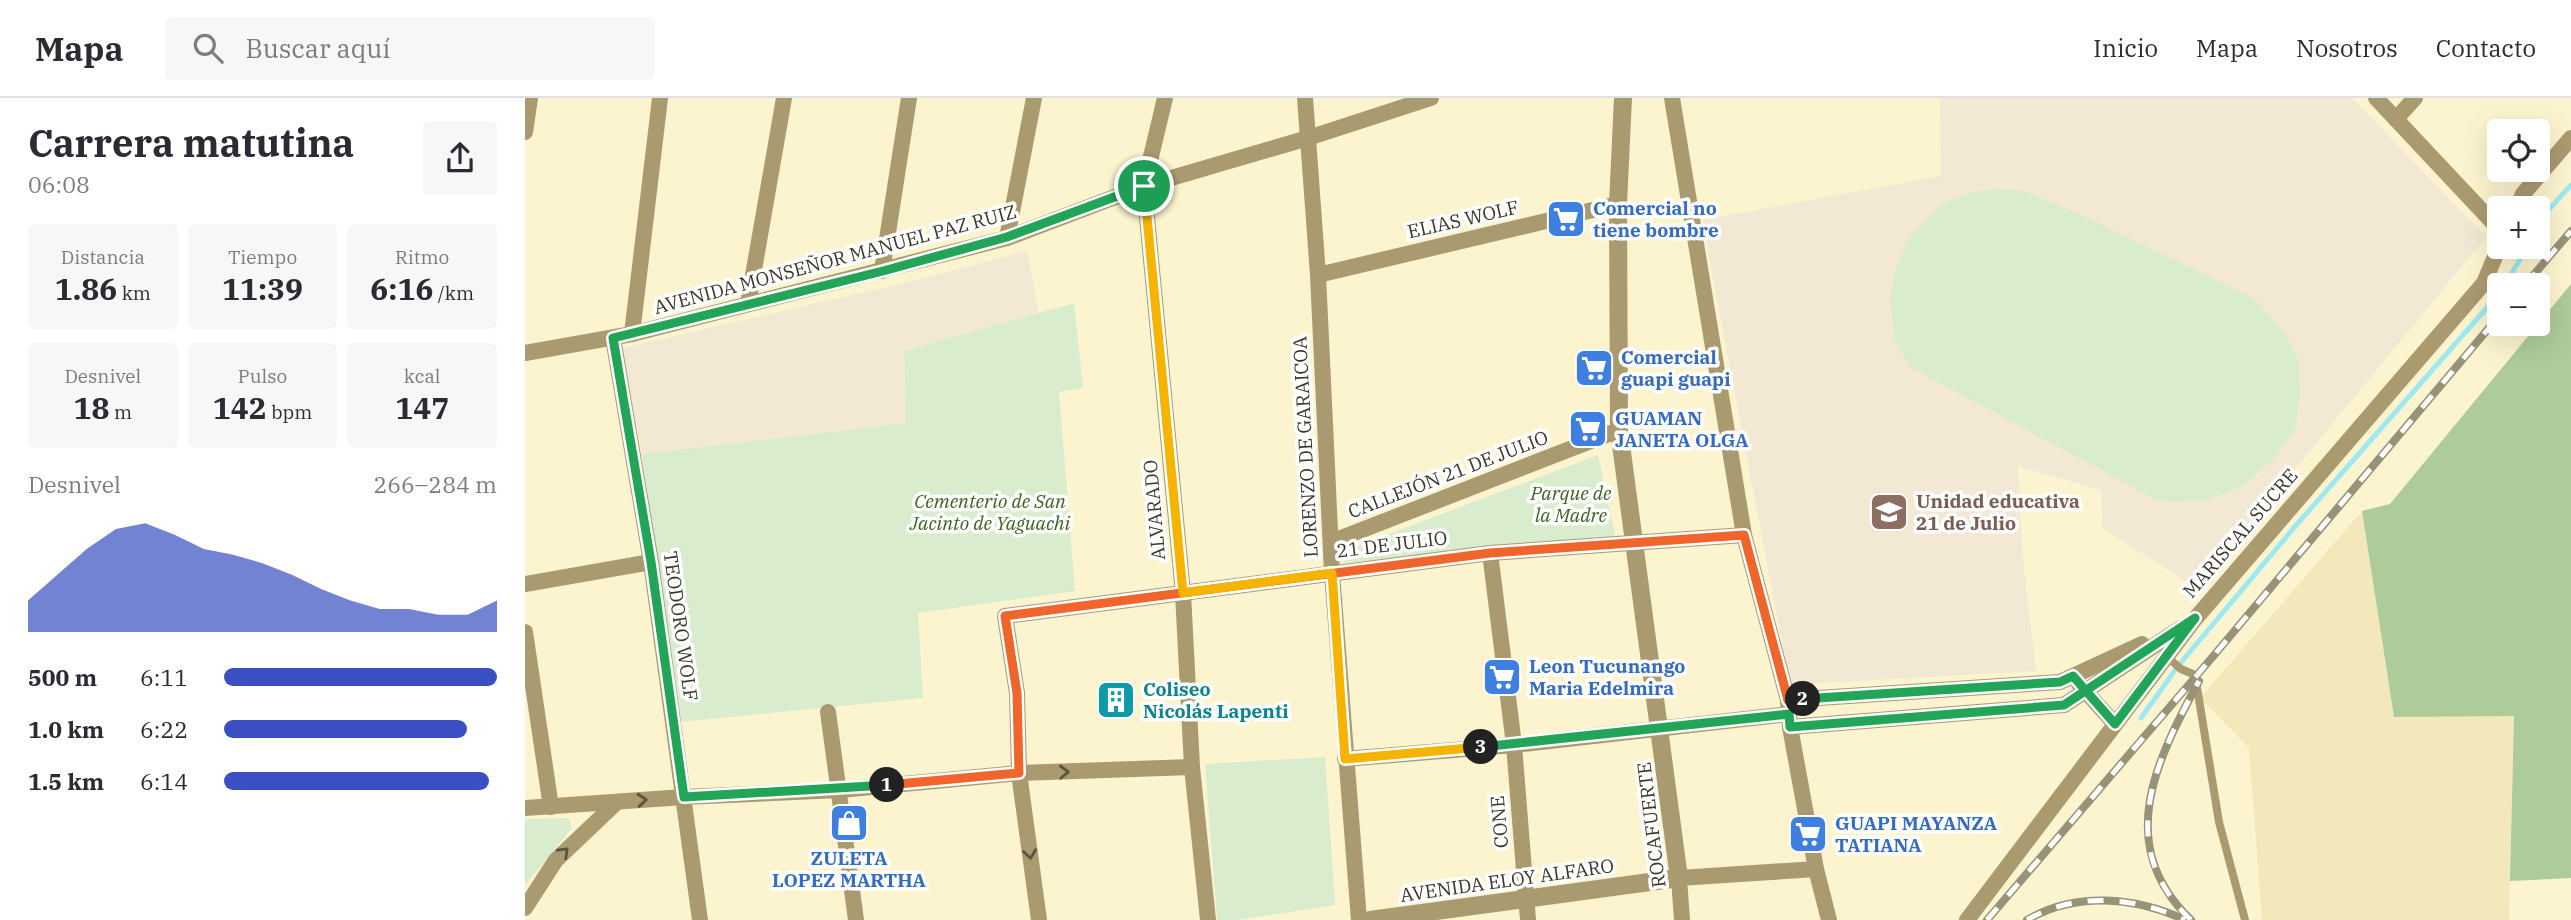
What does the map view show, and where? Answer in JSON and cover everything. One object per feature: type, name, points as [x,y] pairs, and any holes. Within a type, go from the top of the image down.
[{"type":"street","points":[[525,132],[530,98]]},
{"type":"street","points":[[632,334],[660,98]]},
{"type":"street","points":[[748,304],[784,98]]},
{"type":"street","points":[[883,271],[909,98]]},
{"type":"street","points":[[1007,237],[1034,98]]},
{"type":"street","name":"ALVARADO","points":[[1165,98],[1144,186],[1183,593],[1192,768],[1208,920]]},
{"type":"street","name":"LORENZO DE GARAICOA","points":[[1305,98],[1318,275],[1332,573],[1359,920]]},
{"type":"street","name":"AVENIDA MONSEÑOR MANUEL PAZ RUIZ","points":[[525,354],[632,334],[1007,237],[1144,186],[1308,138],[1431,98]]},
{"type":"street","name":"ROCAFUERTE","points":[[1623,98],[1618,204],[1619,429],[1660,728],[1682,920]]},
{"type":"street","points":[[1672,98],[1744,535],[1789,714],[1829,920]]},
{"type":"street","points":[[2376,98],[2487,216]]},
{"type":"street","points":[[2396,119],[2415,98]]},
{"type":"street","points":[[2522,196],[2571,138]]},
{"type":"street","name":"ELIAS WOLF","points":[[1318,275],[1618,204]]},
{"type":"street","name":"MARISCAL SUCRE","points":[[1967,920],[2165,655],[2484,283],[2494,259]]},
{"type":"street","name":"TEODORO WOLF","points":[[613,338],[651,562],[700,920]]},
{"type":"street","name":"CALLEJÓN 21 DE JULIO","points":[[1331,542],[1619,429]]},
{"type":"street","name":"21 DE JULIO","points":[[1019,773],[1017,693],[1005,616],[1490,553],[1744,535]]},
{"type":"street","name":"CONE","points":[[1490,553],[1514,745],[1528,920]]},
{"type":"street","points":[[525,584],[651,562]]},
{"type":"street","points":[[1789,714],[2064,705],[2195,618]]},
{"type":"street","points":[[1345,759],[1514,745],[2060,682],[2195,618]]},
{"type":"street","points":[[525,632],[551,807]]},
{"type":"street","points":[[2073,676],[2115,724]]},
{"type":"street","points":[[828,712],[856,920]]},
{"type":"street","points":[[525,808],[840,790],[1019,773],[1192,768]]},
{"type":"street","points":[[1019,773],[1039,920]]},
{"type":"street","points":[[525,908],[556,860],[616,803]]},
{"type":"street","name":"AVENIDA ELOY ALFARO","points":[[1370,920],[1679,878],[1817,869]]},
{"type":"lane","points":[[2165,655],[2181,669],[2195,675],[2219,822],[2245,920]]},
{"type":"shaded area","points":[[1940,98],[2352,98],[2486,237],[2197,588],[2102,528],[2101,490],[2018,466],[2023,560],[2036,671],[1790,685],[1702,220],[1941,176]]},
{"type":"shaded area","points":[[1027,251],[1039,313],[904,351],[906,423],[642,454],[622,348],[896,285]]},
{"type":"shaded area","points":[[2362,511],[2394,717],[2514,715],[2509,920],[2262,920],[2249,748],[2200,698]]},
{"type":"green space","points":[[1997,189],[2025,191],[2088,218],[2255,299],[2285,333],[2299,361],[2300,394],[2295,429],[2273,460],[2241,487],[2206,500],[2172,502],[2155,499],[1910,367],[1895,341],[1890,299],[1896,267],[1910,236],[1942,204],[1969,193]]},
{"type":"green space","points":[[2571,284],[2571,878],[2510,881],[2514,716],[2394,717],[2362,511],[2390,504],[2528,336],[2550,336],[2550,310]]},
{"type":"green space","name":"Cementerio de San Jacinto de Yaguachi","points":[[1074,303],[1083,388],[1059,392],[1075,591],[918,613],[923,698],[679,722],[642,454],[906,423],[904,351]]},
{"type":"green space","name":"Parque de la Madre","points":[[1598,455],[1615,536],[1344,563],[1341,552]]},
{"type":"green space","points":[[1325,757],[1335,905],[1237,920],[1217,920],[1205,764]]},
{"type":"green space","points":[[568,818],[572,828],[525,885],[525,819]]},
{"type":"waterway","points":[[2550,208],[2571,185]]},
{"type":"waterway","points":[[2512,273],[2520,259]]},
{"type":"waterway","points":[[2141,718],[2178,666],[2292,530],[2487,308]]},
{"type":"railway","points":[[2535,273],[2571,231]]},
{"type":"railway","points":[[1987,920],[2487,330]]},
{"type":"railway","points":[[2191,920],[2167,891],[2153,862],[2148,833],[2150,802],[2157,772],[2199,681]]},
{"type":"railway","points":[[2027,920],[2046,911],[2086,901],[2126,902],[2147,906],[2185,920]]},
{"type":"place","name":"Comercial no tiene bombre","points":[[1566,219]]},
{"type":"place","name":"Comercial guapi guapi","points":[[1594,368]]},
{"type":"place","name":"GUAMAN JANETA OLGA","points":[[1588,429]]},
{"type":"place","name":"Unidad educativa 21 de Julio","points":[[1889,512]]},
{"type":"place","name":"Leon Tucunango Maria Edelmira","points":[[1502,677]]},
{"type":"place","name":"Coliseo Nicolás Lapenti","points":[[1116,700]]},
{"type":"place","name":"ZULETA LOPEZ MARTHA","points":[[849,823]]},
{"type":"place","name":"GUAPI MAYANZA TATIANA","points":[[1808,834]]},
{"type":"route","points":[[1144,186],[1007,237],[883,271],[613,338],[651,562],[684,797],[840,790],[1019,773],[1017,693],[1005,616],[1183,593],[1332,573],[1490,553],[1744,535],[1788,700],[2060,682],[2073,676],[2085,691],[2115,724],[2195,618],[2140,654],[2085,691],[2064,705],[1790,727],[1789,714],[1514,745],[1345,759],[1332,573],[1257,583],[1183,593],[1144,186]]}]
